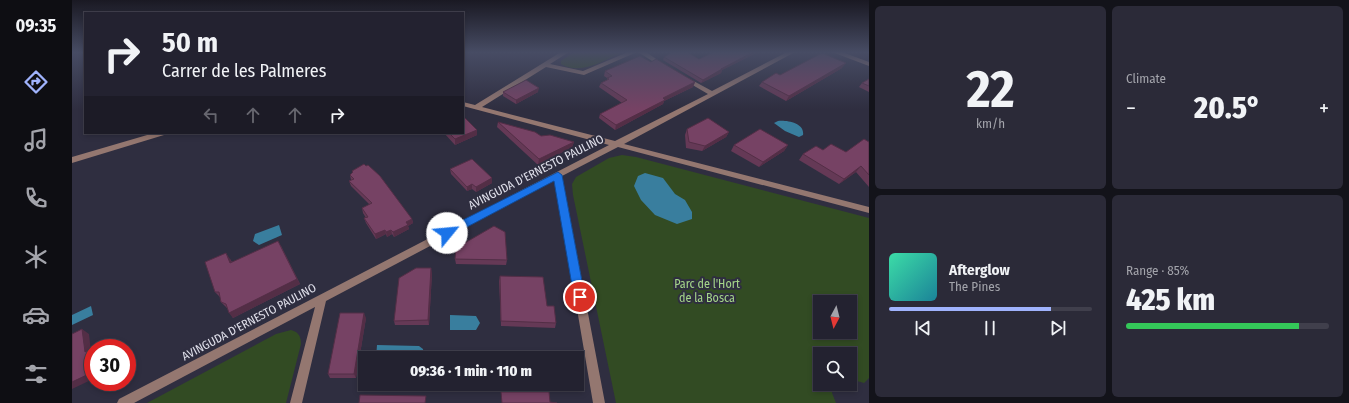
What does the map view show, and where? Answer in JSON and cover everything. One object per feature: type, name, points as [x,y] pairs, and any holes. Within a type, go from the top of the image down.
[{"type":"street","points":[[475,108],[536,71]]},
{"type":"street","points":[[574,71],[584,73],[589,71]]},
{"type":"street","name":"AVINGUDA D'ERNESTO PAULINO","points":[[122,403],[755,71]]},
{"type":"street","points":[[679,75],[712,93]]},
{"type":"street","points":[[464,104],[869,210]]},
{"type":"street","points":[[72,160],[159,134]]},
{"type":"street","points":[[558,175],[599,403]]},
{"type":"street","points":[[296,403],[322,298]]},
{"type":"green space","name":"Parc de l'Hort de la Bosca","points":[[622,155],[636,157],[869,218],[869,378],[864,383],[857,381],[857,347],[813,347],[813,391],[832,391],[836,403],[616,403],[573,195],[572,184],[576,177],[609,158]]},
{"type":"green space","points":[[291,330],[299,335],[301,344],[286,403],[147,403],[276,334]]},
{"type":"water","points":[[778,121],[795,123],[803,131],[803,135],[799,137],[785,131],[774,123]]},
{"type":"water","points":[[645,173],[663,178],[675,194],[685,200],[692,212],[692,219],[677,224],[655,215],[641,200],[634,186],[638,176]]},
{"type":"water","points":[[279,225],[282,235],[259,245],[253,241],[255,234]]},
{"type":"water","points":[[91,306],[93,315],[72,325],[72,315]]},
{"type":"water","points":[[450,315],[476,316],[480,323],[476,330],[450,330]]},
{"type":"water","points":[[377,345],[419,346],[423,351],[377,351]]},
{"type":"building","points":[[605,71],[676,71],[695,82],[663,98],[665,100],[616,125],[600,114],[627,100],[601,83],[612,76]]},
{"type":"building","points":[[687,71],[719,71],[703,80]]},
{"type":"building","points":[[788,71],[833,71],[789,96],[762,82],[776,73],[780,75]]},
{"type":"building","points":[[869,79],[869,86],[862,83]]},
{"type":"building","points":[[526,80],[539,88],[516,100],[503,92]]},
{"type":"building","points":[[464,117],[477,130],[455,139],[450,134],[464,134]]},
{"type":"building","points":[[708,118],[729,132],[705,146],[689,142],[687,129]]},
{"type":"building","points":[[498,122],[535,132],[541,136],[550,135],[574,142],[539,159]]},
{"type":"building","points":[[760,129],[788,145],[763,162],[734,145]]},
{"type":"building","points":[[864,139],[869,142],[869,175],[861,166],[844,179],[803,154],[816,146],[823,150],[831,144],[846,152]]},
{"type":"building","points":[[472,159],[492,178],[476,187],[472,184],[467,187],[450,169]]},
{"type":"building","points":[[364,164],[366,166],[368,165],[380,176],[412,219],[406,222],[408,225],[393,232],[391,230],[386,232],[385,230],[375,234],[364,218],[368,217],[362,208],[372,203],[349,181],[354,179],[350,175],[353,172],[352,171]]},
{"type":"building","points":[[494,226],[505,232],[507,260],[455,259],[456,248]]},
{"type":"building","points":[[278,241],[297,279],[229,313],[226,304],[221,302],[219,292],[215,292],[205,262],[226,253],[230,263]]},
{"type":"building","points":[[416,268],[431,268],[428,320],[394,321],[399,278]]},
{"type":"building","points":[[500,276],[543,277],[547,306],[554,306],[556,323],[501,321]]},
{"type":"building","points":[[340,313],[364,313],[354,374],[328,374]]},
{"type":"building","points":[[82,329],[84,344],[84,376],[72,382],[72,334]]},
{"type":"building","points":[[501,392],[549,392],[550,402],[557,403],[502,403]]},
{"type":"building","points":[[360,395],[426,396],[425,403],[359,403]]},
{"type":"route","points":[[447,233],[558,175],[580,297]]}]
